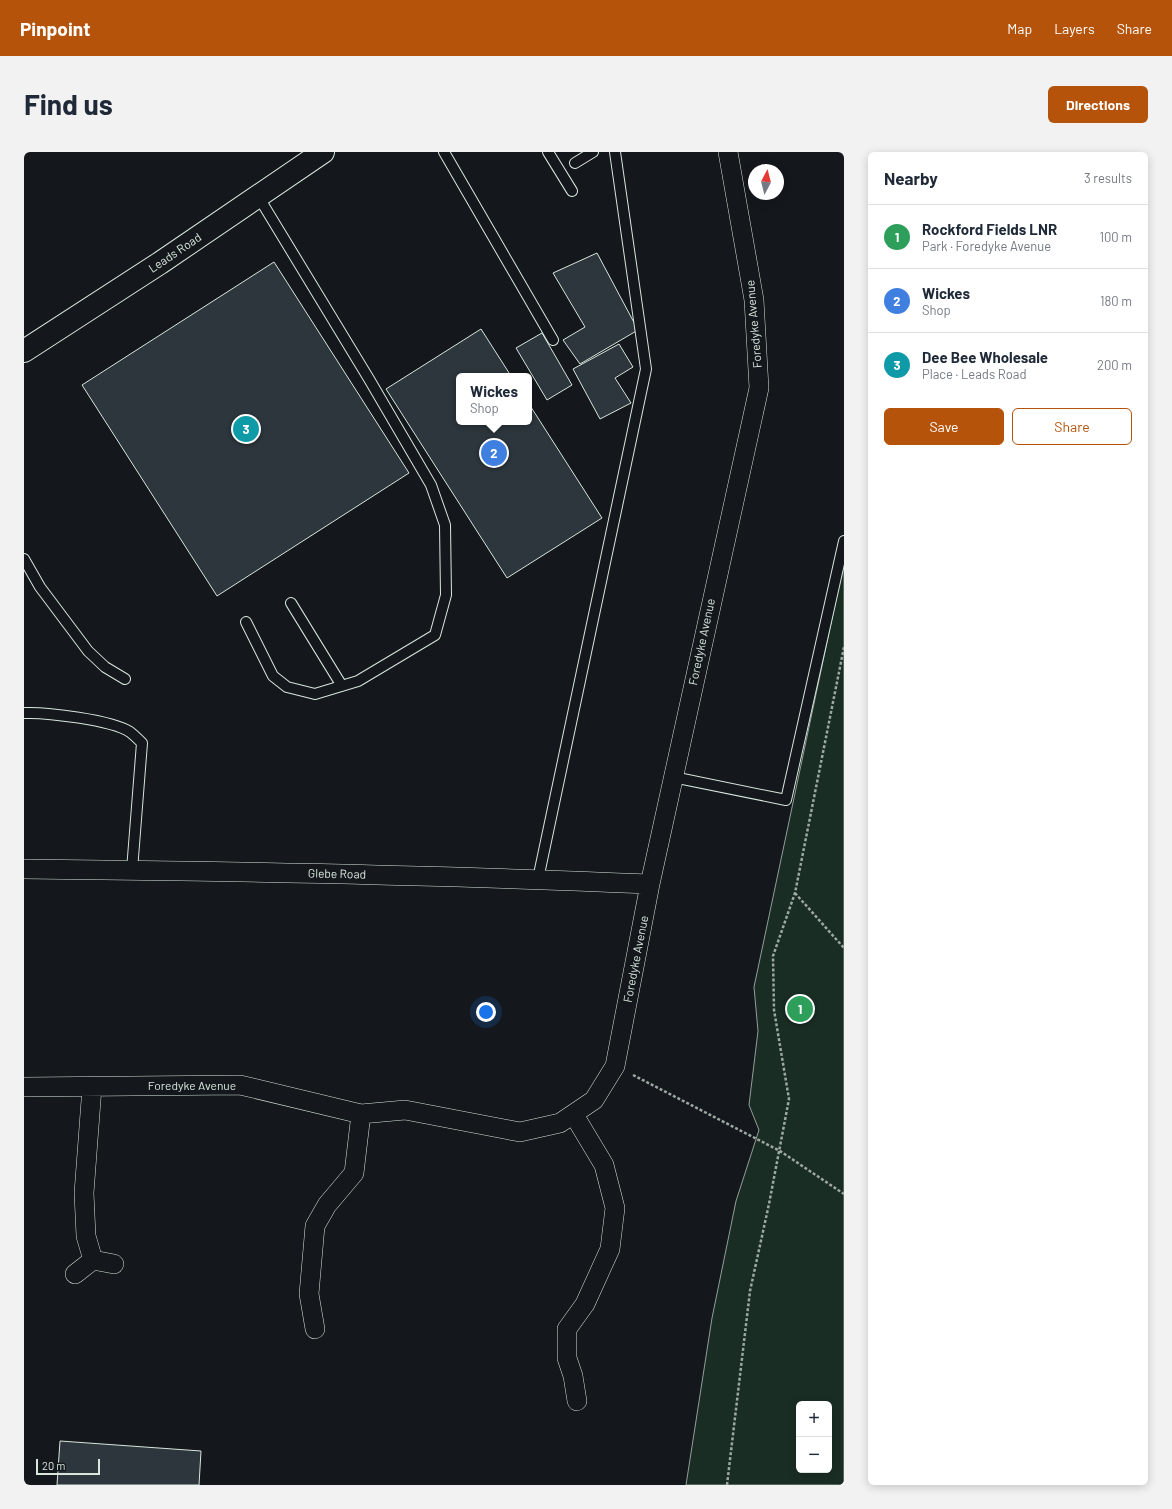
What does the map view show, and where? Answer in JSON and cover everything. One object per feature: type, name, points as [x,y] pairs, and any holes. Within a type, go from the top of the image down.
[{"type":"main road","name":"Leads Road","points":[[24,351],[160,264],[323,152]]},
{"type":"street","name":"Foredyke Avenue","points":[[24,1086],[92,1087],[240,1085],[361,1114],[405,1110],[520,1132],[560,1123],[574,1115],[594,1100],[615,1066],[650,884],[759,388],[754,300],[728,152]]},
{"type":"street","name":"Glebe Road","points":[[24,869],[538,879],[650,884]]},
{"type":"street","points":[[92,1087],[84,1193],[86,1236],[93,1260]]},
{"type":"street","points":[[315,1329],[309,1294],[315,1226],[327,1205],[354,1173],[361,1114]]},
{"type":"street","points":[[574,1115],[604,1165],[615,1208],[610,1249],[585,1304],[567,1329],[567,1358],[573,1376],[577,1401]]},
{"type":"street","points":[[75,1274],[93,1260],[114,1264]]},
{"type":"lane","points":[[444,152],[554,340]]},
{"type":"lane","points":[[548,152],[572,191]]},
{"type":"lane","points":[[575,162],[593,152]]},
{"type":"lane","points":[[538,879],[646,369],[615,152]]},
{"type":"lane","points":[[246,622],[273,676],[287,687],[315,694],[358,681],[435,635],[446,595],[445,525],[431,485],[369,379],[258,196]]},
{"type":"lane","points":[[673,777],[786,800],[844,542]]},
{"type":"lane","points":[[24,559],[40,587],[88,651],[105,668],[125,679]]},
{"type":"lane","points":[[291,603],[342,686]]},
{"type":"lane","points":[[24,713],[38,713],[105,722],[130,732],[142,743],[132,870]]},
{"type":"path","points":[[728,1485],[750,1291],[780,1151],[789,1099],[774,1010],[773,956],[794,893],[844,647]]},
{"type":"path","points":[[794,893],[844,948]]},
{"type":"path","points":[[615,1066],[780,1151],[844,1194]]},
{"type":"green space","points":[[844,562],[844,1485],[686,1485],[712,1318],[736,1201],[759,1130],[749,1105],[758,1031],[754,987]]},
{"type":"building","points":[[597,253],[638,330],[580,364],[563,340],[585,327],[553,273]]},
{"type":"building","points":[[274,262],[409,473],[217,596],[82,385]]},
{"type":"building","points":[[481,329],[509,373],[456,373],[456,425],[532,425],[532,409],[602,518],[507,578],[386,389]]},
{"type":"building","points":[[542,333],[572,385],[547,400],[516,348]]},
{"type":"building","points":[[619,344],[633,367],[615,378],[631,403],[600,419],[573,369]]},
{"type":"building","points":[[60,1441],[201,1451],[199,1485],[57,1485]]},
{"type":"place","name":"Dee Bee Wholesale","points":[[246,429]]},
{"type":"place","name":"Wickes","points":[[494,453]]},
{"type":"place","name":"Rockford Fields LNR","points":[[800,1009]]}]
